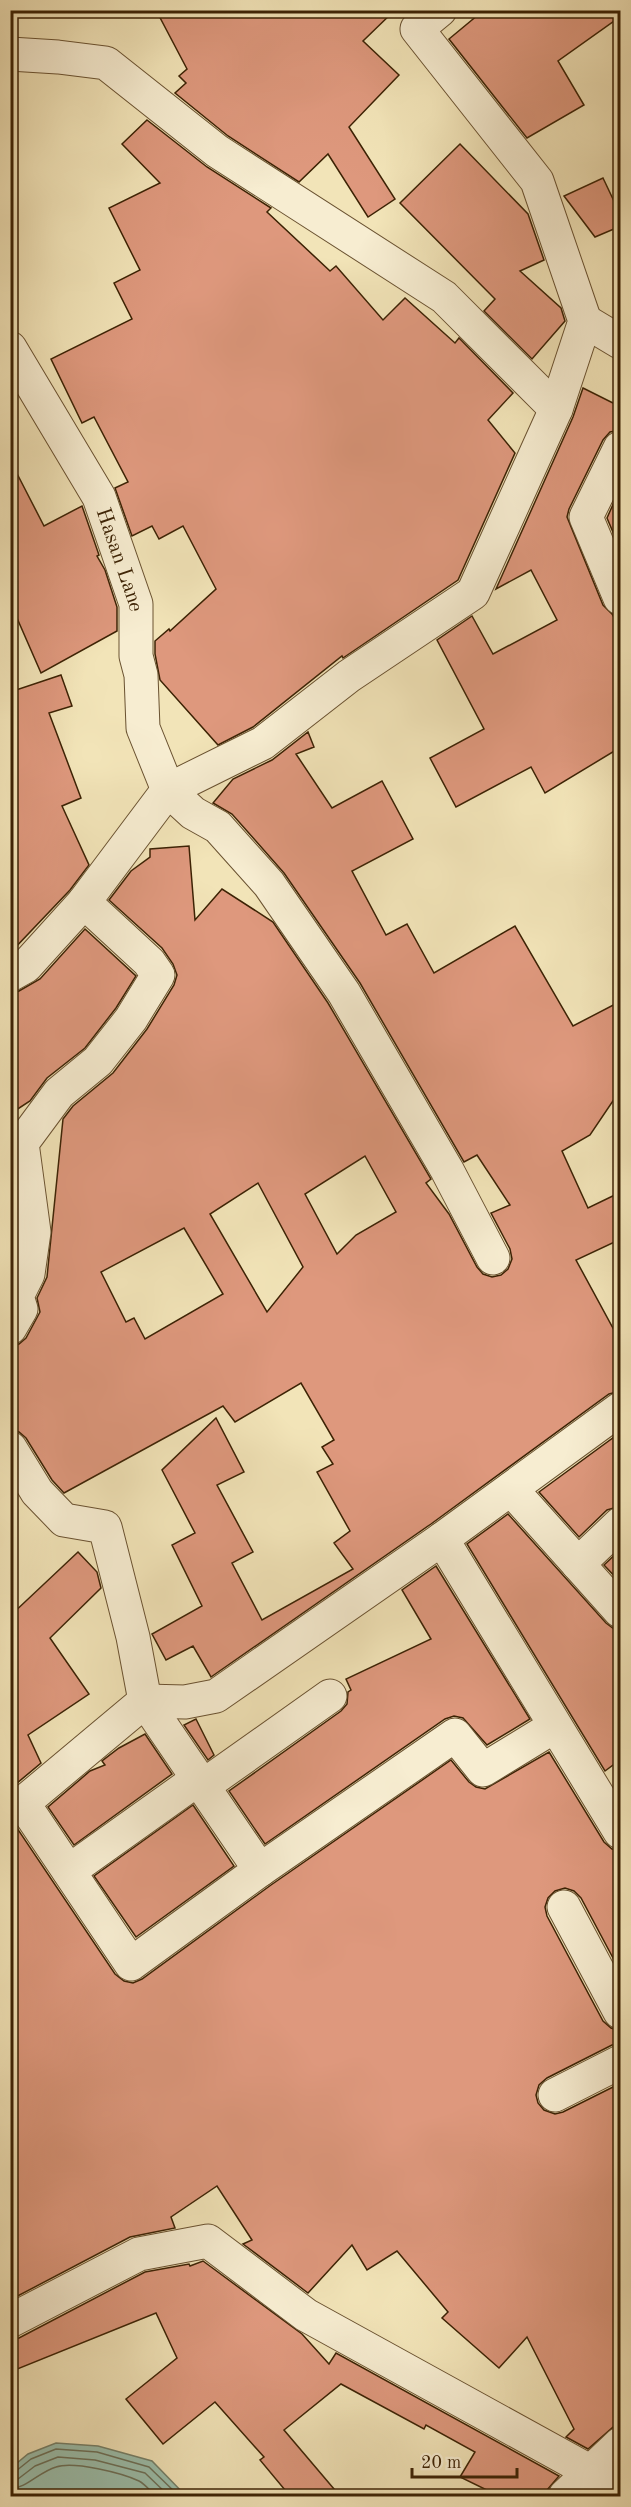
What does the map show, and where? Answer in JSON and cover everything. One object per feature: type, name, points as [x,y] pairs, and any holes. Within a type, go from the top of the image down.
[{"type":"street","points":[[10,975],[26,966],[84,902],[168,790],[263,743],[349,676],[473,593],[556,409],[585,321],[537,181],[417,29],[440,10]]},
{"type":"street","points":[[10,54],[106,63],[218,151],[444,297],[556,409]]},
{"type":"street","points":[[585,321],[621,342]]},
{"type":"street","name":"Hasan Lane","points":[[10,348],[99,497],[136,604],[136,656],[141,675],[143,728],[168,790]]},
{"type":"street","points":[[621,448],[586,517],[621,598]]},
{"type":"street","points":[[168,790],[193,813],[218,827],[269,884],[344,993],[447,1170],[492,1258]]},
{"type":"street","points":[[10,1328],[21,1309],[17,1296],[28,1275],[34,1232],[16,1142],[59,1093],[99,1060],[131,1019],[158,975],[149,962],[84,902]]},
{"type":"street","points":[[555,1726],[483,1770],[455,1735],[260,1870],[131,1964],[69,1871],[16,1807],[146,1701],[185,1702],[216,1696],[442,1539],[621,1409]]},
{"type":"street","points":[[10,1448],[37,1492],[64,1520],[105,1527],[133,1637],[146,1701],[260,1870]]},
{"type":"street","points":[[511,1489],[621,1611]]},
{"type":"street","points":[[578,1564],[621,1524]]},
{"type":"street","points":[[442,1539],[621,1832]]},
{"type":"street","points":[[69,1871],[330,1696]]},
{"type":"street","points":[[564,1907],[621,2012]]},
{"type":"street","points":[[555,2095],[621,2062]]},
{"type":"street","points":[[10,2320],[140,2254],[208,2241],[306,2315],[591,2472],[621,2491]]},
{"type":"street","points":[[565,2496],[621,2444]]},
{"type":"water","points":[[56,2443],[98,2446],[152,2461],[186,2496],[11,2496],[11,2468],[28,2454]]},
{"type":"building","points":[[156,10],[395,10],[363,41],[399,75],[349,127],[395,199],[368,217],[328,154],[299,182],[228,136],[175,93],[186,83],[179,76],[187,69]]},
{"type":"building","points":[[484,10],[621,10],[621,16],[558,61],[584,105],[527,138],[449,39]]},
{"type":"building","points":[[147,120],[207,167],[271,208],[267,212],[330,271],[336,266],[383,320],[405,298],[455,343],[459,338],[513,393],[488,420],[515,453],[458,580],[343,658],[342,656],[253,727],[218,745],[160,680],[155,654],[155,641],[169,629],[170,631],[216,589],[183,526],[159,539],[152,526],[132,536],[115,488],[128,482],[94,417],[82,423],[51,359],[132,319],[114,283],[140,270],[109,208],[160,183],[122,144]]},
{"type":"building","points":[[460,144],[528,214],[544,260],[520,271],[561,308],[565,321],[532,359],[484,311],[495,299],[400,203]]},
{"type":"building","points":[[603,178],[621,216],[621,226],[595,237],[564,196]]},
{"type":"building","points":[[583,388],[621,407],[621,430],[610,432],[603,440],[567,517],[603,605],[612,614],[621,630],[621,747],[545,793],[531,767],[456,807],[430,758],[484,729],[437,640],[472,616],[493,654],[557,620],[531,570],[496,589],[573,417]]},
{"type":"building","points":[[10,460],[44,526],[82,506],[99,555],[97,556],[105,570],[117,607],[117,631],[41,673],[10,602]]},
{"type":"building","points":[[621,497],[621,551],[607,518],[615,500]]},
{"type":"building","points":[[61,675],[72,706],[49,713],[81,798],[62,806],[89,865],[70,890],[10,953],[10,692]]},
{"type":"building","points":[[308,732],[314,747],[296,754],[332,808],[382,781],[413,839],[352,871],[386,935],[407,924],[434,973],[515,926],[573,1026],[621,1001],[621,1089],[590,1135],[562,1151],[588,1208],[621,1192],[621,1239],[576,1260],[621,1343],[621,1391],[609,1394],[431,1524],[211,1677],[193,1646],[166,1660],[152,1634],[202,1606],[172,1545],[195,1533],[162,1470],[216,1418],[244,1472],[217,1485],[253,1552],[232,1563],[262,1620],[353,1569],[334,1543],[350,1531],[317,1472],[333,1464],[322,1447],[334,1440],[301,1383],[235,1422],[223,1406],[64,1493],[52,1480],[26,1438],[10,1429],[10,1347],[26,1338],[40,1312],[37,1298],[47,1277],[63,1119],[73,1106],[113,1073],[147,1029],[174,985],[177,975],[173,964],[162,948],[109,900],[131,871],[150,857],[150,849],[189,846],[195,920],[222,889],[273,922],[328,1003],[431,1179],[426,1183],[449,1214],[477,1267],[483,1274],[492,1277],[501,1275],[508,1269],[512,1259],[510,1249],[491,1213],[510,1205],[477,1155],[464,1162],[360,983],[284,873],[232,814],[213,803],[233,779],[272,760]],"holes":[[[365,1156],[396,1212],[356,1235],[337,1254],[305,1194]],[[258,1183],[303,1267],[267,1312],[210,1214]],[[184,1228],[223,1294],[145,1339],[134,1318],[126,1322],[101,1272]]]},
{"type":"building","points":[[85,929],[136,976],[116,1008],[85,1048],[47,1078],[30,1101],[10,1114],[10,994],[40,979]]},
{"type":"building","points":[[621,1432],[621,1506],[607,1510],[579,1537],[539,1492]]},
{"type":"building","points":[[508,1514],[606,1623],[614,1629],[621,1629],[621,1759],[605,1771],[467,1544]]},
{"type":"building","points":[[621,1549],[621,1583],[604,1565]]},
{"type":"building","points":[[78,1552],[97,1572],[101,1588],[50,1638],[89,1694],[28,1735],[41,1763],[10,1789],[10,1616]]},
{"type":"building","points":[[436,1566],[530,1719],[487,1745],[463,1718],[454,1716],[445,1719],[265,1844],[229,1791],[341,1711],[347,1704],[348,1692],[351,1690],[346,1679],[431,1639],[402,1590]]},
{"type":"building","points":[[196,1719],[214,1755],[208,1760],[184,1725]]},
{"type":"building","points":[[145,1734],[172,1774],[74,1845],[48,1807],[90,1771],[105,1765],[102,1761],[119,1748]]},
{"type":"building","points":[[549,1752],[604,1842],[612,1849],[621,1851],[621,1973],[581,1898],[574,1891],[565,1888],[555,1891],[548,1898],[545,1907],[547,1916],[603,2021],[611,2028],[621,2031],[621,2043],[612,2045],[547,2078],[539,2085],[536,2095],[538,2103],[544,2110],[555,2114],[621,2083],[621,2420],[588,2449],[566,2437],[574,2429],[527,2337],[499,2368],[442,2318],[448,2312],[397,2251],[367,2270],[352,2245],[308,2293],[243,2244],[252,2240],[217,2186],[171,2217],[175,2228],[130,2237],[10,2300],[10,1830],[17,1828],[115,1974],[124,1981],[133,1983],[142,1979],[271,1885],[451,1760],[469,1782],[485,1789]]},
{"type":"building","points":[[193,1805],[234,1866],[136,1937],[94,1876]]},
{"type":"building","points":[[203,2261],[302,2334],[329,2364],[336,2353],[559,2476],[547,2490],[547,2496],[499,2496],[460,2477],[475,2452],[426,2425],[424,2429],[341,2384],[284,2430],[340,2496],[290,2496],[260,2460],[264,2457],[215,2402],[163,2444],[126,2399],[177,2358],[156,2313],[10,2372],[10,2340],[19,2338],[145,2272],[189,2264],[190,2266]]}]
